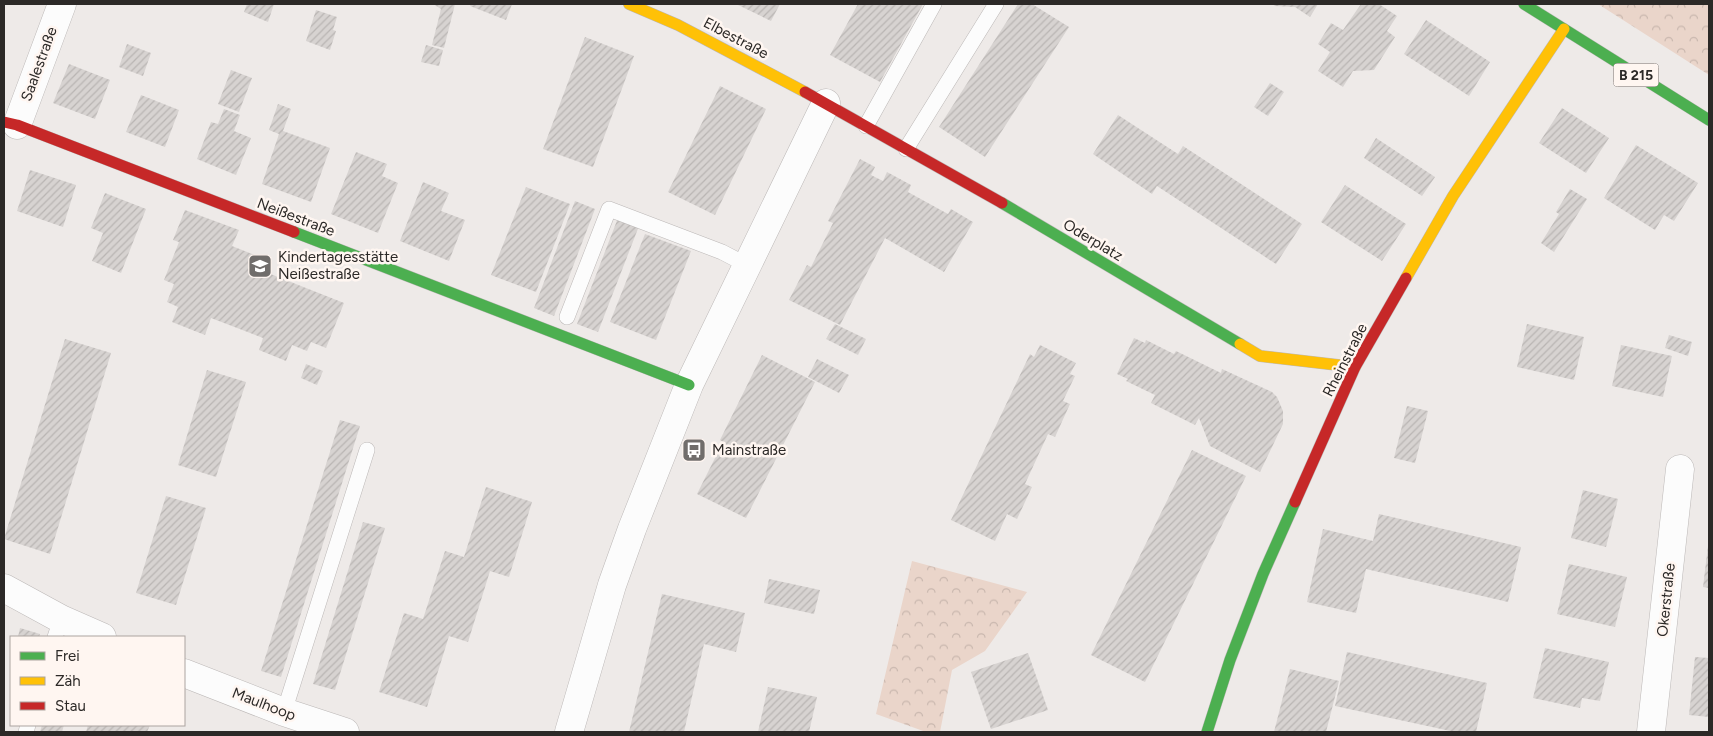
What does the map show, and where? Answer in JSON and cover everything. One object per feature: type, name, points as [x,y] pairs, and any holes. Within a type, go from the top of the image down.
[{"type":"street","name":"Saalestraße","points":[[10,124],[62,4]]},
{"type":"street","name":"Elbestraße","points":[[629,4],[678,25],[826,103]]},
{"type":"street","name":"B 215","points":[[1524,4],[1709,120]]},
{"type":"street","name":"Rheinstraße","points":[[1207,732],[1230,660],[1263,574],[1356,367],[1453,196],[1564,30]]},
{"type":"street","name":"Oderplatz","points":[[826,103],[1260,356],[1356,367]]},
{"type":"street","points":[[569,732],[612,585],[689,385],[826,103]]},
{"type":"street","name":"Neißestraße","points":[[10,124],[689,385]]},
{"type":"street","name":"Okerstraße","points":[[1651,732],[1680,469]]},
{"type":"street","points":[[4,588],[58,628],[97,636]]},
{"type":"street","name":"Maulhoop","points":[[185,674],[281,722],[344,732]]},
{"type":"lane","points":[[866,126],[934,4]]},
{"type":"lane","points":[[906,149],[996,4]]},
{"type":"lane","points":[[567,317],[609,208],[722,252],[747,265]]},
{"type":"lane","points":[[281,722],[367,450]]},
{"type":"green space","points":[[1598,4],[1709,4],[1709,75]]},
{"type":"green space","points":[[912,561],[1027,592],[985,651],[952,670],[940,732],[926,732],[876,714]]},
{"type":"building","points":[[247,4],[274,4],[268,22],[244,12]]},
{"type":"building","points":[[433,4],[455,4],[444,48],[432,45],[441,9]]},
{"type":"building","points":[[471,4],[512,4],[506,20],[470,6]]},
{"type":"building","points":[[736,4],[780,4],[771,21]]},
{"type":"building","points":[[858,4],[923,4],[880,82],[830,55]]},
{"type":"building","points":[[1018,4],[1032,4],[1069,27],[985,157],[939,127]]},
{"type":"building","points":[[1272,4],[1318,4],[1310,17],[1295,7],[1275,6]]},
{"type":"building","points":[[1361,4],[1379,4],[1397,16],[1387,31],[1395,37],[1374,70],[1353,71],[1343,87],[1318,71],[1330,52],[1318,44],[1331,23],[1343,30]]},
{"type":"building","points":[[316,10],[337,17],[333,30],[336,31],[330,50],[306,41]]},
{"type":"building","points":[[1426,20],[1490,62],[1469,96],[1404,54]]},
{"type":"building","points":[[585,37],[634,56],[593,167],[543,149]]},
{"type":"building","points":[[127,44],[151,53],[143,76],[119,67]]},
{"type":"building","points":[[426,45],[443,50],[439,66],[421,62]]},
{"type":"building","points":[[69,64],[110,80],[95,119],[53,103]]},
{"type":"building","points":[[231,70],[252,78],[239,112],[218,104]]},
{"type":"building","points":[[1270,83],[1284,92],[1268,116],[1254,107]]},
{"type":"building","points":[[720,86],[766,109],[715,215],[668,192]]},
{"type":"building","points":[[141,95],[179,110],[165,147],[126,132]]},
{"type":"building","points":[[278,104],[291,109],[283,131],[330,148],[311,202],[262,184],[279,134],[269,130]]},
{"type":"building","points":[[1562,108],[1609,138],[1586,173],[1539,143]]},
{"type":"building","points":[[224,109],[240,115],[234,131],[251,138],[236,175],[197,159],[211,122],[218,124]]},
{"type":"building","points":[[1118,115],[1178,154],[1183,146],[1302,224],[1276,264],[1157,186],[1152,194],[1093,154]]},
{"type":"building","points":[[1376,138],[1435,177],[1422,196],[1364,158]]},
{"type":"building","points":[[1636,145],[1698,183],[1674,221],[1664,215],[1655,230],[1604,198]]},
{"type":"building","points":[[356,152],[387,164],[382,176],[398,183],[378,233],[331,214]]},
{"type":"building","points":[[860,159],[875,167],[871,175],[883,181],[887,172],[911,185],[908,192],[948,214],[951,209],[973,222],[944,272],[885,238],[840,325],[789,300],[807,265],[811,267],[833,223],[828,221]]},
{"type":"building","points":[[30,170],[76,185],[63,227],[17,211]]},
{"type":"building","points":[[423,182],[449,193],[441,211],[465,220],[449,261],[400,241]]},
{"type":"building","points":[[1345,185],[1406,224],[1382,261],[1321,222]]},
{"type":"building","points":[[526,187],[570,204],[536,292],[491,275]]},
{"type":"building","points":[[1570,189],[1587,199],[1554,252],[1541,243],[1559,214],[1556,212]]},
{"type":"building","points":[[105,193],[146,209],[121,273],[92,261],[103,233],[91,228]]},
{"type":"building","points":[[575,201],[595,209],[554,316],[534,308]]},
{"type":"building","points":[[185,210],[239,230],[232,246],[272,262],[268,273],[344,303],[326,348],[311,342],[307,351],[292,345],[286,361],[259,350],[263,338],[211,318],[205,335],[172,322],[178,307],[167,302],[174,284],[164,280],[179,242],[173,240]]},
{"type":"building","points":[[618,218],[639,226],[598,332],[577,324]]},
{"type":"building","points":[[645,234],[691,251],[656,340],[610,322]]},
{"type":"building","points":[[835,324],[866,339],[858,355],[826,339]]},
{"type":"building","points":[[1527,324],[1584,337],[1574,380],[1517,367]]},
{"type":"building","points":[[1669,335],[1692,342],[1688,356],[1665,348]]},
{"type":"building","points":[[1134,338],[1145,343],[1146,340],[1174,354],[1176,351],[1221,373],[1222,369],[1272,392],[1277,397],[1283,411],[1283,424],[1260,472],[1210,446],[1199,418],[1195,425],[1151,403],[1155,395],[1126,381],[1128,379],[1117,374]]},
{"type":"building","points":[[65,339],[111,353],[50,554],[4,539]]},
{"type":"building","points":[[1040,345],[1076,363],[1070,374],[1075,376],[1063,401],[1070,404],[1055,437],[1048,434],[1025,484],[1032,487],[1017,519],[1007,514],[995,541],[951,520],[1030,354],[1034,357]]},
{"type":"building","points":[[1621,345],[1672,356],[1663,397],[1612,386]]},
{"type":"building","points":[[762,355],[815,382],[746,518],[697,494],[723,442],[720,440]]},
{"type":"building","points":[[817,359],[849,375],[839,393],[808,377]]},
{"type":"building","points":[[306,364],[323,371],[317,385],[301,378]]},
{"type":"building","points":[[207,370],[246,382],[216,477],[178,465]]},
{"type":"building","points":[[1407,406],[1428,411],[1415,463],[1394,458]]},
{"type":"building","points":[[340,420],[360,426],[281,677],[261,671]]},
{"type":"building","points":[[1192,450],[1246,476],[1145,682],[1091,655]]},
{"type":"building","points":[[486,487],[532,502],[509,577],[490,571],[468,642],[449,636],[427,707],[379,692],[404,613],[423,619],[445,551],[464,557]]},
{"type":"building","points":[[1583,490],[1618,499],[1606,547],[1571,538]]},
{"type":"building","points":[[166,496],[206,508],[176,605],[136,593]]},
{"type":"building","points":[[1379,514],[1521,547],[1508,602],[1366,569],[1356,613],[1307,602],[1323,529],[1373,541]]},
{"type":"building","points":[[363,522],[385,528],[335,690],[313,684]]},
{"type":"building","points":[[1709,546],[1709,588],[1703,587]]},
{"type":"building","points":[[1569,564],[1627,577],[1615,627],[1557,614]]},
{"type":"building","points":[[769,579],[820,590],[814,614],[764,603]]},
{"type":"building","points":[[662,594],[745,613],[736,652],[704,644],[684,732],[629,732]]},
{"type":"building","points":[[20,628],[40,634],[39,636],[18,636]]},
{"type":"building","points":[[1545,648],[1609,662],[1600,701],[1582,698],[1580,708],[1533,698]]},
{"type":"building","points":[[1347,652],[1487,683],[1476,732],[1455,732],[1335,706]]},
{"type":"building","points":[[1028,653],[1048,710],[991,729],[971,672]]},
{"type":"building","points":[[1695,657],[1709,658],[1709,717],[1689,715]]},
{"type":"building","points":[[1290,669],[1339,681],[1326,732],[1274,732]]},
{"type":"building","points":[[768,687],[817,697],[809,732],[758,732]]},
{"type":"building","points":[[42,726],[64,726],[62,732],[40,732]]},
{"type":"building","points":[[88,726],[150,726],[147,732],[86,732]]},
{"type":"traffic: fast","points":[[1524,4],[1709,120]]},
{"type":"traffic: fast","points":[[1002,203],[1240,344]]},
{"type":"traffic: fast","points":[[294,232],[689,385]]},
{"type":"traffic: fast","points":[[1207,732],[1230,660],[1263,574],[1295,502]]},
{"type":"traffic: slow","points":[[629,4],[678,25],[805,92]]},
{"type":"traffic: slow","points":[[1406,278],[1453,196],[1564,29]]},
{"type":"traffic: slow","points":[[1240,344],[1260,356],[1355,367]]},
{"type":"traffic: jam","points":[[805,92],[1002,203]]},
{"type":"traffic: jam","points":[[4,122],[17,125],[294,232]]},
{"type":"traffic: jam","points":[[1295,502],[1355,367],[1406,278]]},
{"type":"place","name":"Kindertagesstätte Neißestraße","points":[[260,266]]},
{"type":"place","name":"Mainstraße","points":[[694,450]]}]
